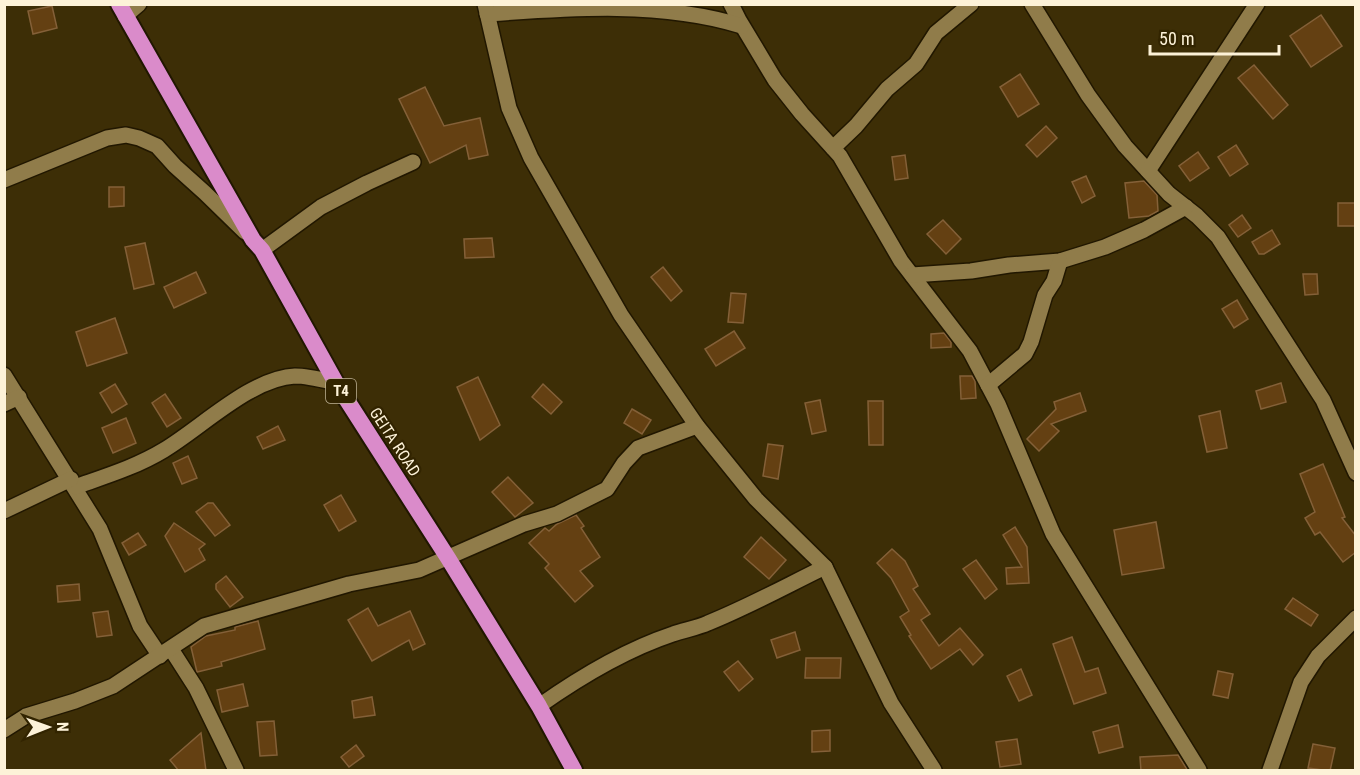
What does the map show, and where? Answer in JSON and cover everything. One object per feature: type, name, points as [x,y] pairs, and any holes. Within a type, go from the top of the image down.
[{"type":"highway","name":"GEITA ROAD","points":[[122,10],[336,383],[539,706],[574,771]]},
{"type":"street","points":[[122,10],[140,4]]},
{"type":"street","points":[[731,4],[776,80],[802,114],[840,156],[895,251],[970,351],[998,404],[1053,534],[1199,771]]},
{"type":"street","points":[[833,148],[856,126],[887,89],[916,64],[936,33],[970,4]]},
{"type":"street","points":[[1032,4],[1088,96],[1125,146],[1169,194],[1218,237],[1323,400],[1356,473]]},
{"type":"street","points":[[1148,171],[1257,4]]},
{"type":"street","points":[[742,26],[718,18],[642,8],[486,9],[509,108],[531,158],[621,315],[697,426],[756,499],[825,567],[891,703],[934,771]]},
{"type":"street","points":[[4,180],[107,138],[126,135],[139,138],[157,146],[257,245],[321,207],[413,162]]},
{"type":"street","points":[[912,275],[1060,261],[1105,247],[1186,207]]},
{"type":"street","points":[[988,385],[1025,354],[1031,342],[1045,295],[1054,281],[1060,261]]},
{"type":"street","points":[[4,375],[100,528],[140,626],[166,652],[196,688],[236,771]]},
{"type":"street","points":[[4,511],[73,483],[127,469],[163,451],[220,410],[275,380],[295,376],[336,383]]},
{"type":"street","points":[[4,404],[19,398]]},
{"type":"street","points":[[4,730],[26,716],[113,686],[204,626],[349,584],[419,570],[524,524],[557,514],[607,489],[624,463],[638,448],[697,426]]},
{"type":"street","points":[[539,706],[570,684],[641,647],[673,634],[705,625],[745,608],[825,567]]},
{"type":"street","points":[[1270,771],[1300,682],[1317,656],[1356,618]]},
{"type":"building","points":[[52,6],[57,28],[33,34],[28,11]]},
{"type":"building","points":[[1321,15],[1342,46],[1311,67],[1290,36]]},
{"type":"building","points":[[1254,65],[1288,105],[1273,119],[1238,78]]},
{"type":"building","points":[[1020,74],[1039,104],[1018,117],[1000,87]]},
{"type":"building","points":[[425,87],[444,126],[480,118],[488,155],[469,159],[466,145],[430,163],[399,99]]},
{"type":"building","points":[[1046,126],[1057,138],[1037,157],[1026,145]]},
{"type":"building","points":[[1236,145],[1248,164],[1230,176],[1218,157]]},
{"type":"building","points":[[1198,152],[1209,168],[1190,181],[1179,166]]},
{"type":"building","points":[[905,155],[908,178],[895,180],[892,157]]},
{"type":"building","points":[[1086,176],[1095,196],[1082,203],[1072,182]]},
{"type":"building","points":[[1144,181],[1157,195],[1158,211],[1149,216],[1129,218],[1125,183]]},
{"type":"building","points":[[109,187],[124,187],[124,206],[109,207]]},
{"type":"building","points":[[1338,203],[1356,203],[1356,226],[1338,226]]},
{"type":"building","points":[[1242,215],[1251,228],[1238,237],[1229,225]]},
{"type":"building","points":[[943,220],[961,239],[946,254],[927,234]]},
{"type":"building","points":[[1272,230],[1280,244],[1264,254],[1259,254],[1252,242]]},
{"type":"building","points":[[492,238],[494,257],[465,258],[464,239]]},
{"type":"building","points":[[145,243],[154,284],[134,289],[125,247]]},
{"type":"building","points":[[663,267],[682,291],[671,301],[651,277]]},
{"type":"building","points":[[196,272],[206,293],[174,308],[164,287]]},
{"type":"building","points":[[1303,274],[1317,274],[1318,294],[1305,295]]},
{"type":"building","points":[[731,293],[746,294],[743,323],[728,322]]},
{"type":"building","points":[[1237,300],[1248,319],[1234,328],[1222,309]]},
{"type":"building","points":[[115,318],[127,353],[87,366],[76,332]]},
{"type":"building","points":[[734,331],[745,348],[716,366],[705,349]]},
{"type":"building","points":[[944,333],[951,342],[951,347],[931,348],[931,334]]},
{"type":"building","points":[[960,376],[972,376],[975,381],[976,398],[961,399]]},
{"type":"building","points":[[478,377],[500,425],[480,440],[457,387]]},
{"type":"building","points":[[1281,383],[1286,402],[1261,409],[1256,391]]},
{"type":"building","points":[[115,384],[127,404],[112,413],[100,393]]},
{"type":"building","points":[[543,384],[562,402],[551,414],[532,397]]},
{"type":"building","points":[[1080,393],[1086,411],[1051,424],[1059,431],[1039,451],[1027,439],[1056,409],[1054,402]]},
{"type":"building","points":[[165,394],[181,418],[167,427],[152,403]]},
{"type":"building","points":[[820,400],[826,431],[812,434],[805,403]]},
{"type":"building","points":[[868,401],[883,401],[883,445],[869,445]]},
{"type":"building","points":[[632,409],[651,420],[642,434],[624,423]]},
{"type":"building","points":[[1220,411],[1227,448],[1207,452],[1199,416]]},
{"type":"building","points":[[126,418],[136,443],[113,453],[102,428]]},
{"type":"building","points":[[278,426],[285,440],[263,449],[257,437]]},
{"type":"building","points":[[768,444],[783,446],[778,479],[763,476]]},
{"type":"building","points":[[188,456],[197,478],[182,484],[173,463]]},
{"type":"building","points":[[1323,464],[1345,517],[1342,518],[1356,536],[1356,552],[1343,562],[1320,532],[1315,535],[1305,518],[1315,512],[1300,474]]},
{"type":"building","points":[[508,477],[533,503],[515,517],[492,492]]},
{"type":"building","points":[[341,495],[356,521],[339,531],[324,505]]},
{"type":"building","points":[[208,503],[213,503],[230,525],[215,536],[196,512]]},
{"type":"building","points":[[576,515],[584,526],[581,528],[600,557],[580,571],[593,586],[575,602],[545,568],[549,564],[529,543],[545,528],[549,531],[557,524]]},
{"type":"building","points":[[1156,522],[1164,568],[1122,575],[1114,530]]},
{"type":"building","points":[[174,523],[205,544],[199,549],[205,560],[185,572],[165,536]]},
{"type":"building","points":[[1015,527],[1027,547],[1029,583],[1007,584],[1006,568],[1022,567],[1003,535]]},
{"type":"building","points":[[138,533],[146,545],[129,555],[122,543]]},
{"type":"building","points":[[761,537],[786,560],[769,579],[744,557]]},
{"type":"building","points":[[892,549],[905,561],[918,586],[913,589],[930,614],[921,620],[939,646],[960,628],[983,655],[973,665],[960,649],[931,669],[909,636],[911,635],[900,617],[909,611],[891,578],[877,563]]},
{"type":"building","points":[[976,560],[997,589],[985,599],[963,569]]},
{"type":"building","points":[[226,576],[243,597],[230,607],[216,589],[216,584]]},
{"type":"building","points":[[79,584],[80,600],[58,602],[57,586]]},
{"type":"building","points":[[1293,598],[1318,615],[1311,626],[1285,609]]},
{"type":"building","points":[[368,608],[378,626],[410,611],[425,644],[413,650],[409,640],[372,661],[348,620]]},
{"type":"building","points":[[108,611],[112,635],[97,637],[93,613]]},
{"type":"building","points":[[258,621],[265,649],[221,662],[222,666],[197,672],[191,647],[206,636],[235,630],[235,627]]},
{"type":"building","points":[[795,632],[800,650],[777,658],[771,640]]},
{"type":"building","points":[[1072,637],[1085,672],[1098,668],[1106,693],[1074,704],[1053,644]]},
{"type":"building","points":[[806,658],[841,658],[840,678],[805,678]]},
{"type":"building","points":[[738,661],[753,679],[739,691],[724,672]]},
{"type":"building","points":[[1021,669],[1032,695],[1019,701],[1007,676]]},
{"type":"building","points":[[1218,671],[1233,674],[1228,698],[1213,695]]},
{"type":"building","points":[[243,684],[248,706],[222,712],[217,690]]},
{"type":"building","points":[[372,697],[375,715],[354,718],[352,701]]},
{"type":"building","points":[[274,721],[277,755],[260,756],[257,722]]},
{"type":"building","points":[[1118,725],[1123,747],[1099,753],[1093,732]]},
{"type":"building","points":[[830,730],[830,751],[812,752],[812,731]]},
{"type":"building","points":[[201,733],[206,771],[179,771],[170,760]]},
{"type":"building","points":[[1017,739],[1021,764],[1000,767],[996,742]]},
{"type":"building","points":[[1313,744],[1335,748],[1330,771],[1308,768]]},
{"type":"building","points":[[356,745],[364,756],[349,767],[341,757]]},
{"type":"building","points":[[1178,755],[1188,771],[1141,771],[1140,757]]}]
